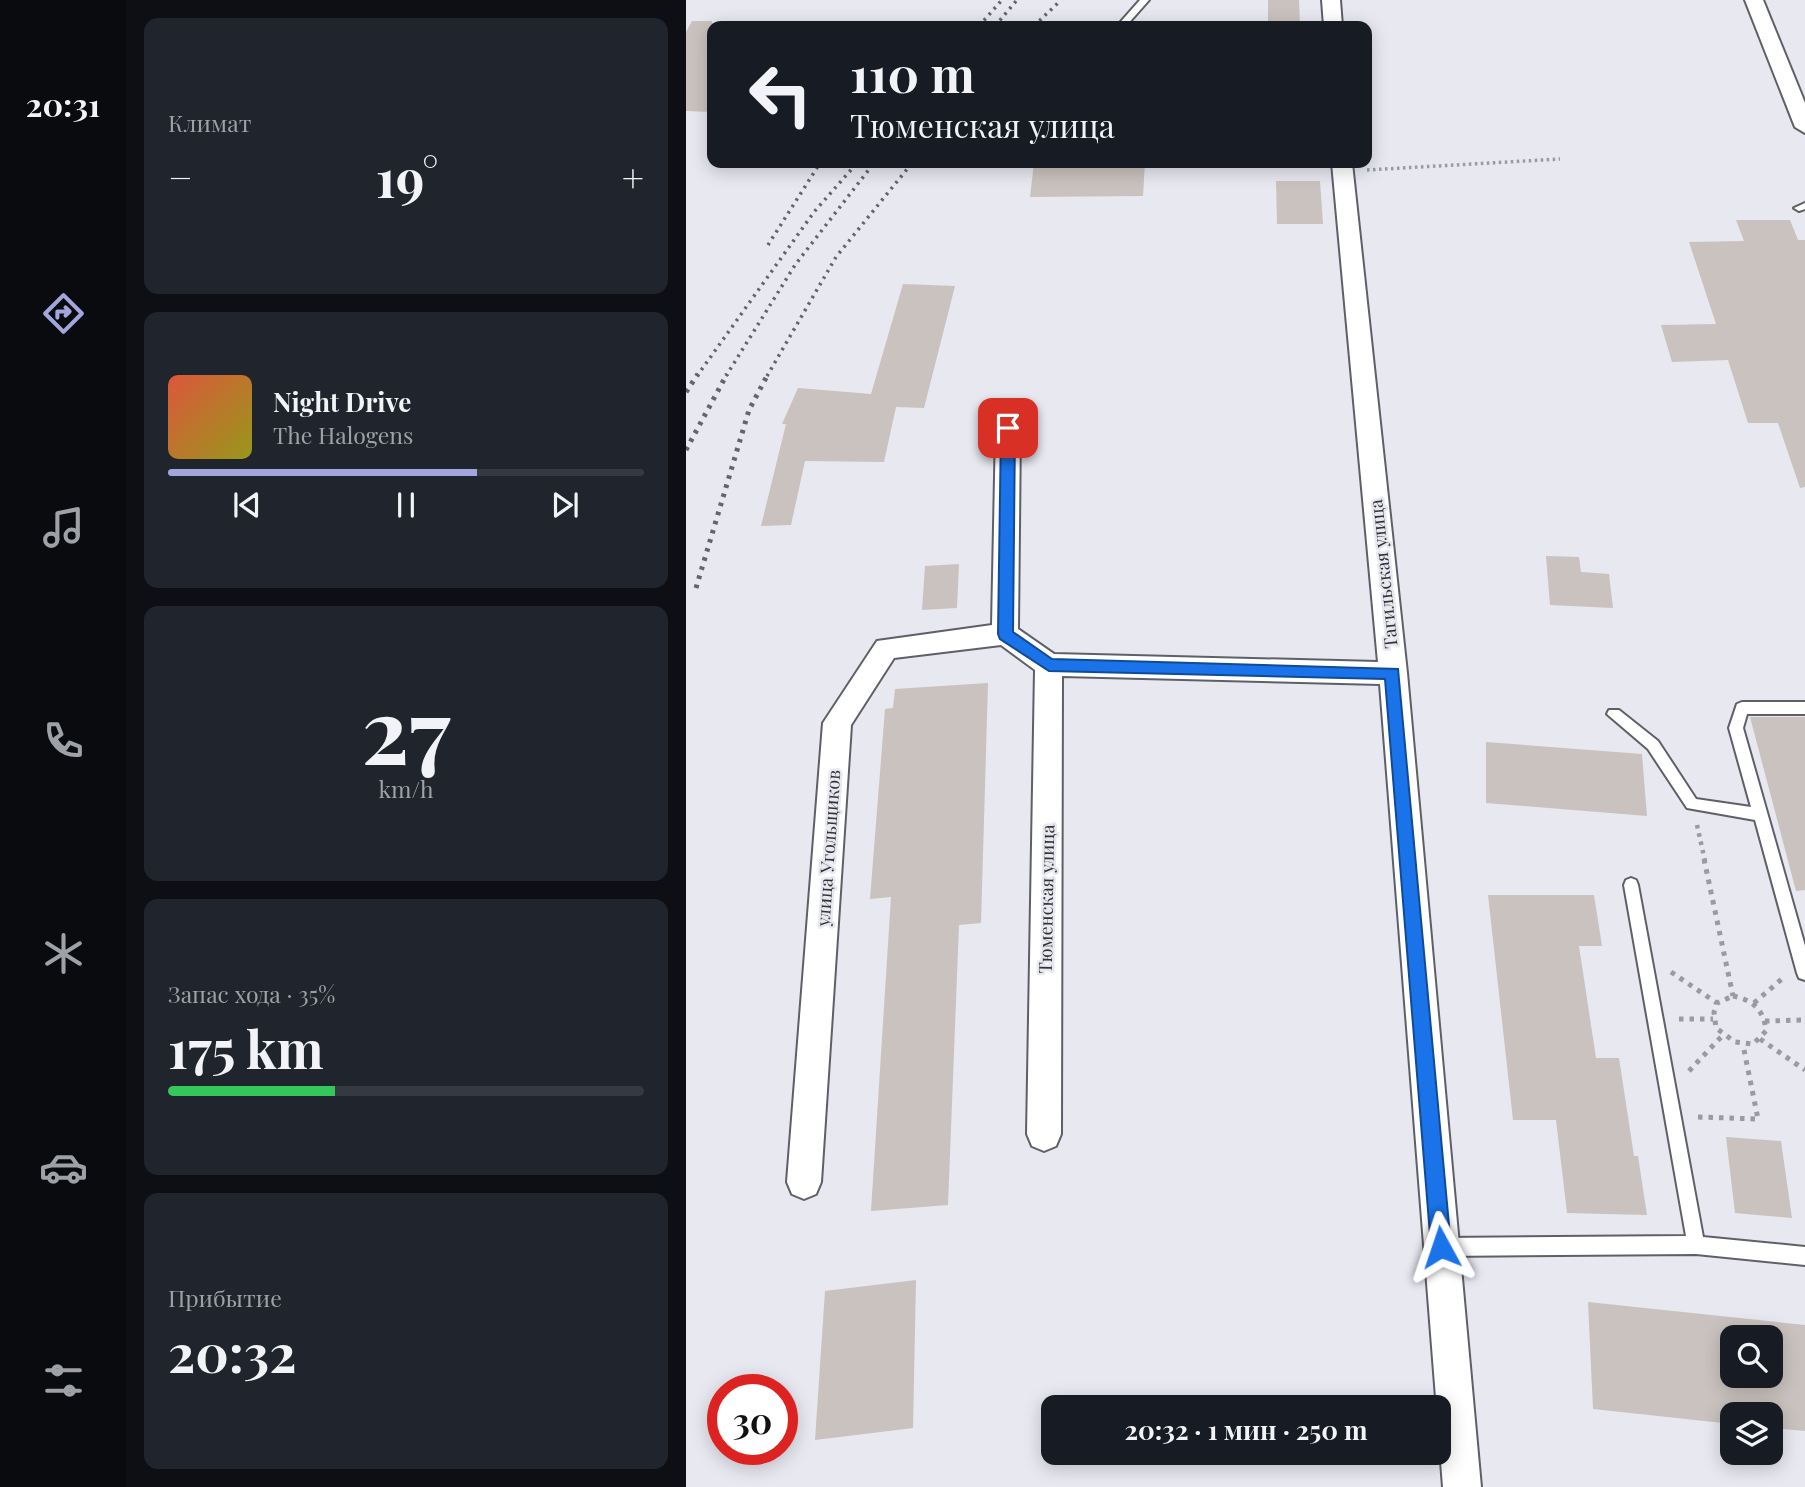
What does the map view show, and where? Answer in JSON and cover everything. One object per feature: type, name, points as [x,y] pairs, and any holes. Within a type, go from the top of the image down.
[{"type":"street","points":[[1331,0],[1333,21]]},
{"type":"street","points":[[1754,0],[1805,127]]},
{"type":"street","name":"Тагильская улица","points":[[1353,168],[1392,673],[1462,1487]]},
{"type":"street","points":[[1008,428],[1005,634],[1049,665],[1392,673]]},
{"type":"street","name":"улица Угольщиков","points":[[804,1182],[837,723],[886,648],[1005,634]]},
{"type":"street","name":"Тюменская улица","points":[[1044,1134],[1049,665]]},
{"type":"lane","points":[[1126,21],[1145,0]]},
{"type":"lane","points":[[1803,968],[1736,728],[1742,708],[1805,708]]},
{"type":"lane","points":[[1614,714],[1653,745],[1692,804],[1760,814]]},
{"type":"lane","points":[[1631,885],[1696,1245]]},
{"type":"lane","points":[[1441,1247],[1585,1248],[1696,1245],[1805,1256]]},
{"type":"path","points":[[1372,165],[1560,159]]},
{"type":"path","points":[[1692,804],[1733,996]]},
{"type":"path","points":[[1643,954],[1717,1003]]},
{"type":"path","points":[[1754,1003],[1803,968]]},
{"type":"path","points":[[1733,996],[1754,1003],[1765,1021],[1766,1031],[1760,1039],[1743,1045],[1722,1036],[1713,1019],[1717,1003],[1733,996]]},
{"type":"path","points":[[1655,1020],[1713,1019]]},
{"type":"path","points":[[1765,1021],[1805,1020]]},
{"type":"path","points":[[1668,1093],[1722,1036]]},
{"type":"path","points":[[1760,1039],[1805,1070]]},
{"type":"path","points":[[1673,1116],[1758,1119],[1743,1045]]},
{"type":"building","points":[[1268,0],[1299,0],[1300,21],[1268,21]]},
{"type":"building","points":[[692,21],[707,21],[707,112],[686,111],[686,32]]},
{"type":"building","points":[[1033,168],[1145,168],[1143,196],[1030,197]]},
{"type":"building","points":[[1276,181],[1320,181],[1323,224],[1277,224]]},
{"type":"building","points":[[1736,220],[1790,220],[1798,240],[1805,240],[1805,487],[1800,488],[1778,423],[1748,423],[1728,360],[1672,362],[1661,325],[1716,324],[1689,242],[1744,241]]},
{"type":"building","points":[[903,284],[955,286],[924,408],[896,407],[884,462],[805,461],[791,525],[761,526],[786,424],[782,424],[798,388],[871,394]]},
{"type":"building","points":[[1546,556],[1579,557],[1581,572],[1609,574],[1613,608],[1550,605]]},
{"type":"building","points":[[959,564],[957,608],[922,610],[925,566]]},
{"type":"building","points":[[988,683],[981,923],[959,925],[948,1205],[871,1211],[891,897],[870,899],[885,709],[893,708],[895,689]]},
{"type":"building","points":[[1750,717],[1805,717],[1805,890],[1796,891]]},
{"type":"building","points":[[1486,742],[1642,754],[1647,816],[1486,803]]},
{"type":"building","points":[[1488,895],[1594,895],[1602,946],[1579,946],[1596,1058],[1619,1058],[1634,1156],[1638,1156],[1647,1215],[1567,1213],[1556,1120],[1513,1120]]},
{"type":"building","points":[[1726,1137],[1781,1141],[1792,1218],[1735,1213]]},
{"type":"building","points":[[916,1280],[913,1428],[815,1440],[825,1291]]},
{"type":"building","points":[[1588,1302],[1805,1325],[1805,1431],[1783,1429],[1783,1402],[1720,1402],[1720,1423],[1593,1409]]},
{"type":"railway","points":[[983,21],[1002,0]]},
{"type":"railway","points":[[999,21],[1017,0]]},
{"type":"railway","points":[[1039,21],[1061,0]]},
{"type":"railway","points":[[768,245],[817,168]]},
{"type":"railway","points":[[697,376],[814,212],[853,168]]},
{"type":"railway","points":[[726,376],[795,265],[870,168]]},
{"type":"railway","points":[[767,376],[836,257],[908,168]]},
{"type":"railway","points":[[686,392],[698,374]]},
{"type":"railway","points":[[686,450],[727,374]]},
{"type":"railway","points":[[696,588],[749,410],[768,374]]},
{"type":"route","points":[[1008,428],[1005,634],[1049,665],[1392,673],[1441,1247]]}]
